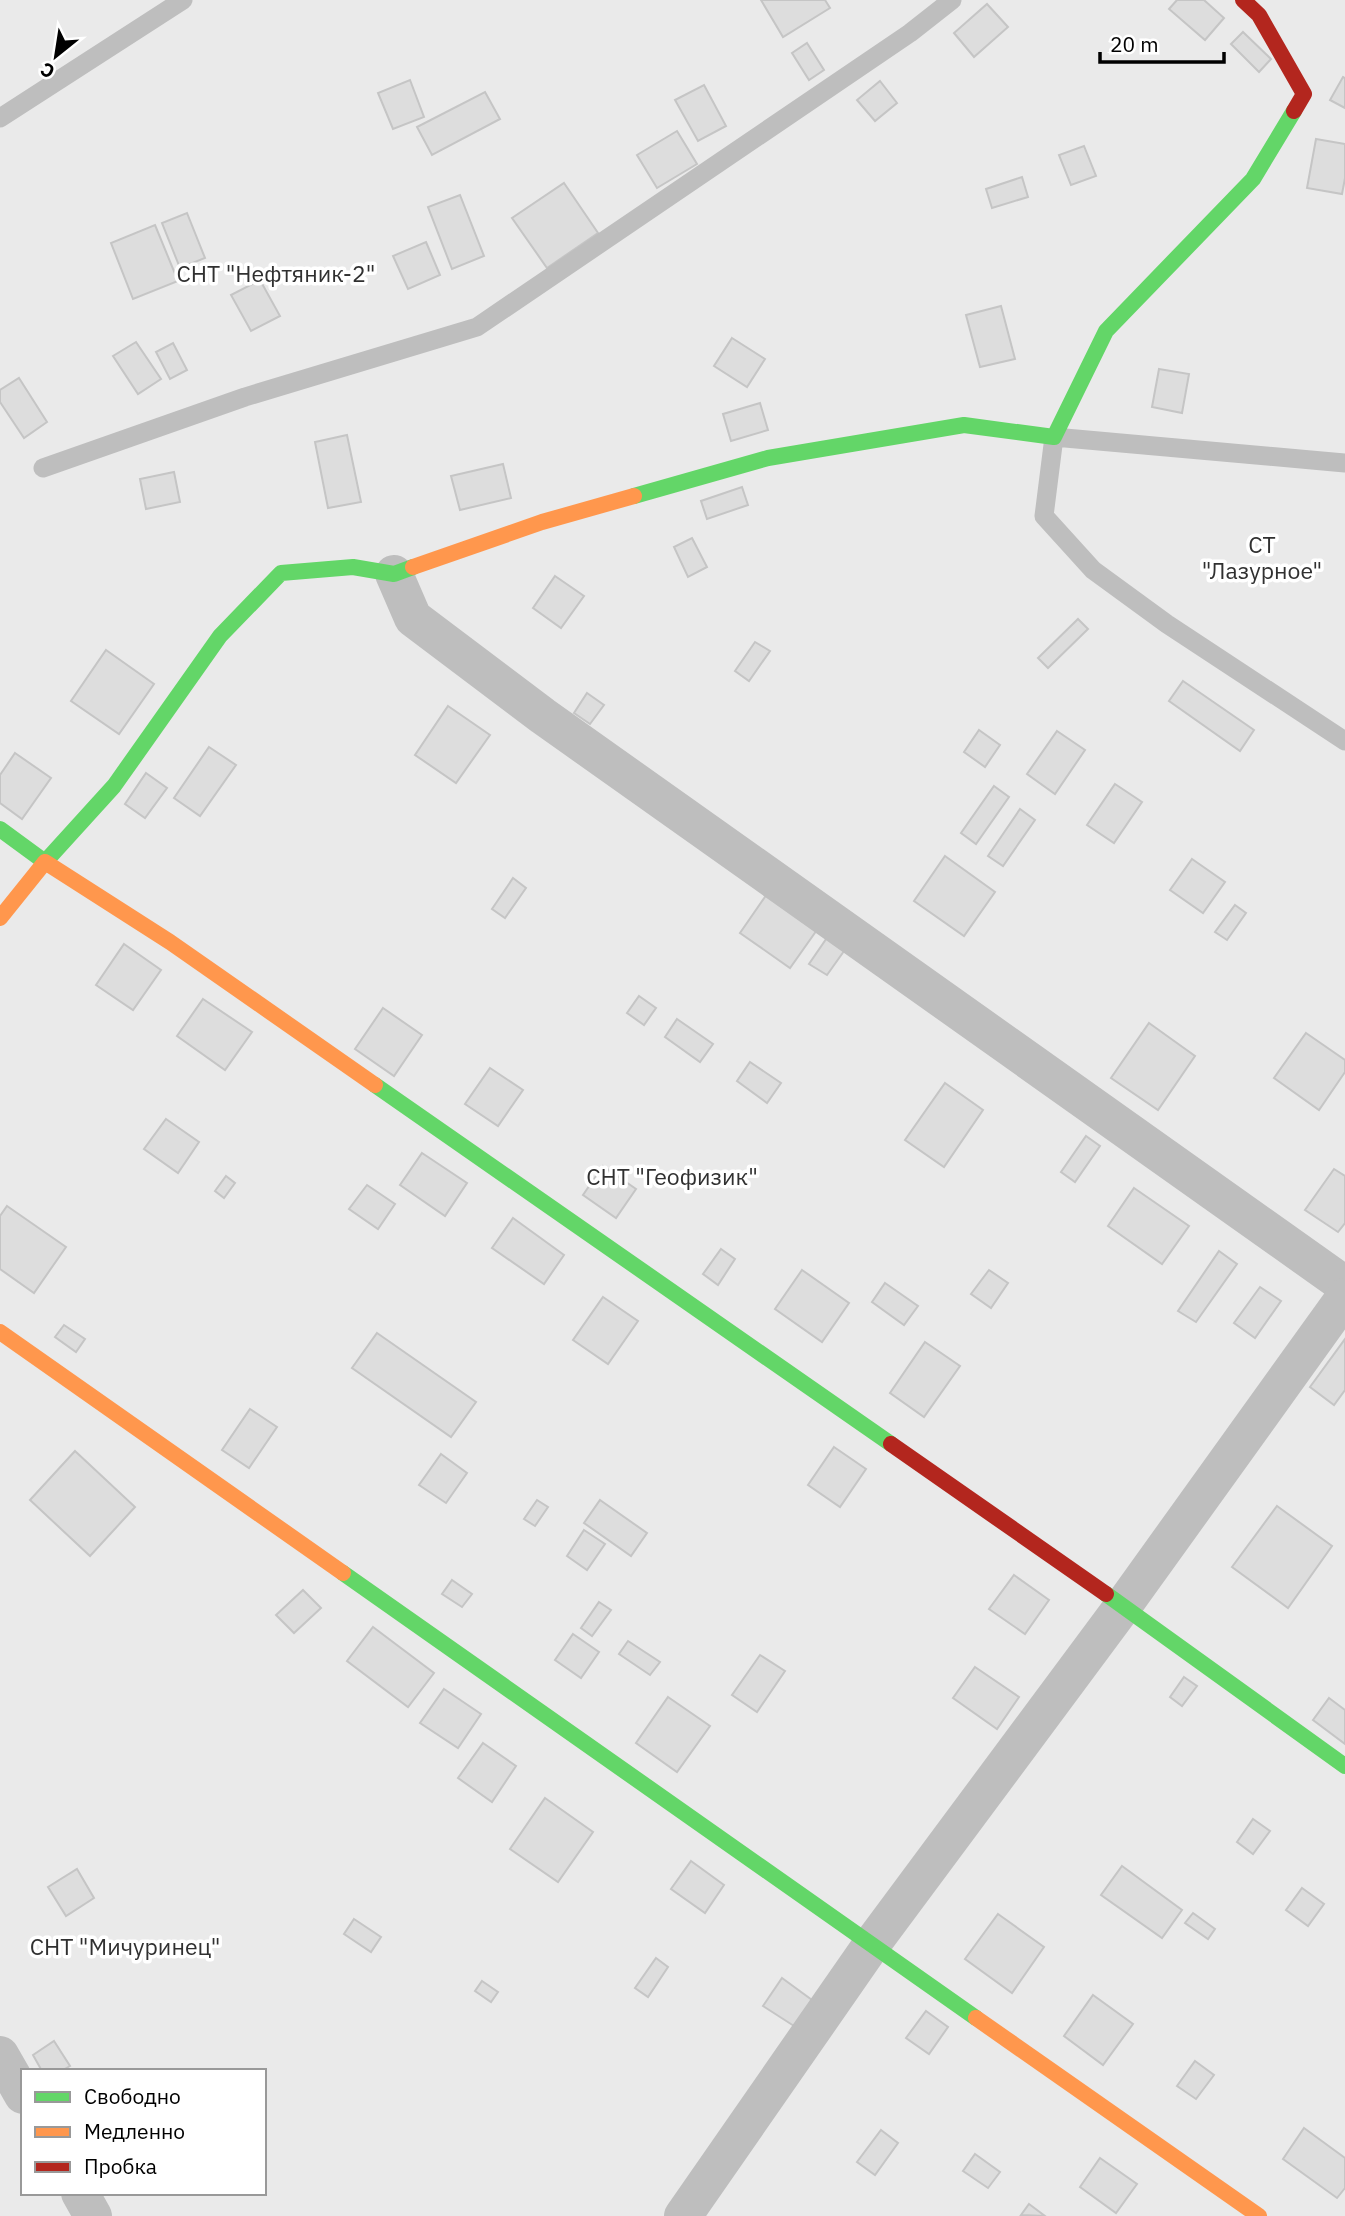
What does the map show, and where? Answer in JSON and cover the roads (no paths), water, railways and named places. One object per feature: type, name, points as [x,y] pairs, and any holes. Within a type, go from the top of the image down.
[{"type":"street","points":[[0,918],[44,862],[114,786],[219,636],[281,573],[353,567],[394,574],[542,522],[768,458],[964,425],[1054,437],[1106,331],[1253,179],[1304,93],[1259,15],[1243,0]]},
{"type":"street","points":[[394,574],[413,618],[542,716],[1345,1285]]},
{"type":"street","points":[[0,829],[44,862],[170,942],[1123,1606],[1345,1766]]},
{"type":"street","points":[[683,2216],[872,1944],[1123,1606],[1345,1297]]},
{"type":"street","points":[[0,1332],[14,1350],[872,1944],[1259,2216]]},
{"type":"street","points":[[0,2055],[21,2092]]},
{"type":"street","points":[[81,2195],[93,2216]]},
{"type":"lane","points":[[0,117],[183,0]]},
{"type":"lane","points":[[43,468],[245,397],[477,327],[910,33],[952,0]]},
{"type":"lane","points":[[1345,463],[1054,437],[1044,516],[1093,570],[1167,624],[1345,741]]},
{"type":"park label","name":"СНТ \"Нефтяник-2\"","points":[[276,274]]},
{"type":"park label","name":"СТ \"Лазурное\"","points":[[1262,558]]},
{"type":"park label","name":"СНТ \"Геофизик\"","points":[[672,1177]]},
{"type":"park label","name":"СНТ \"Мичуринец\"","points":[[125,1947]]}]
